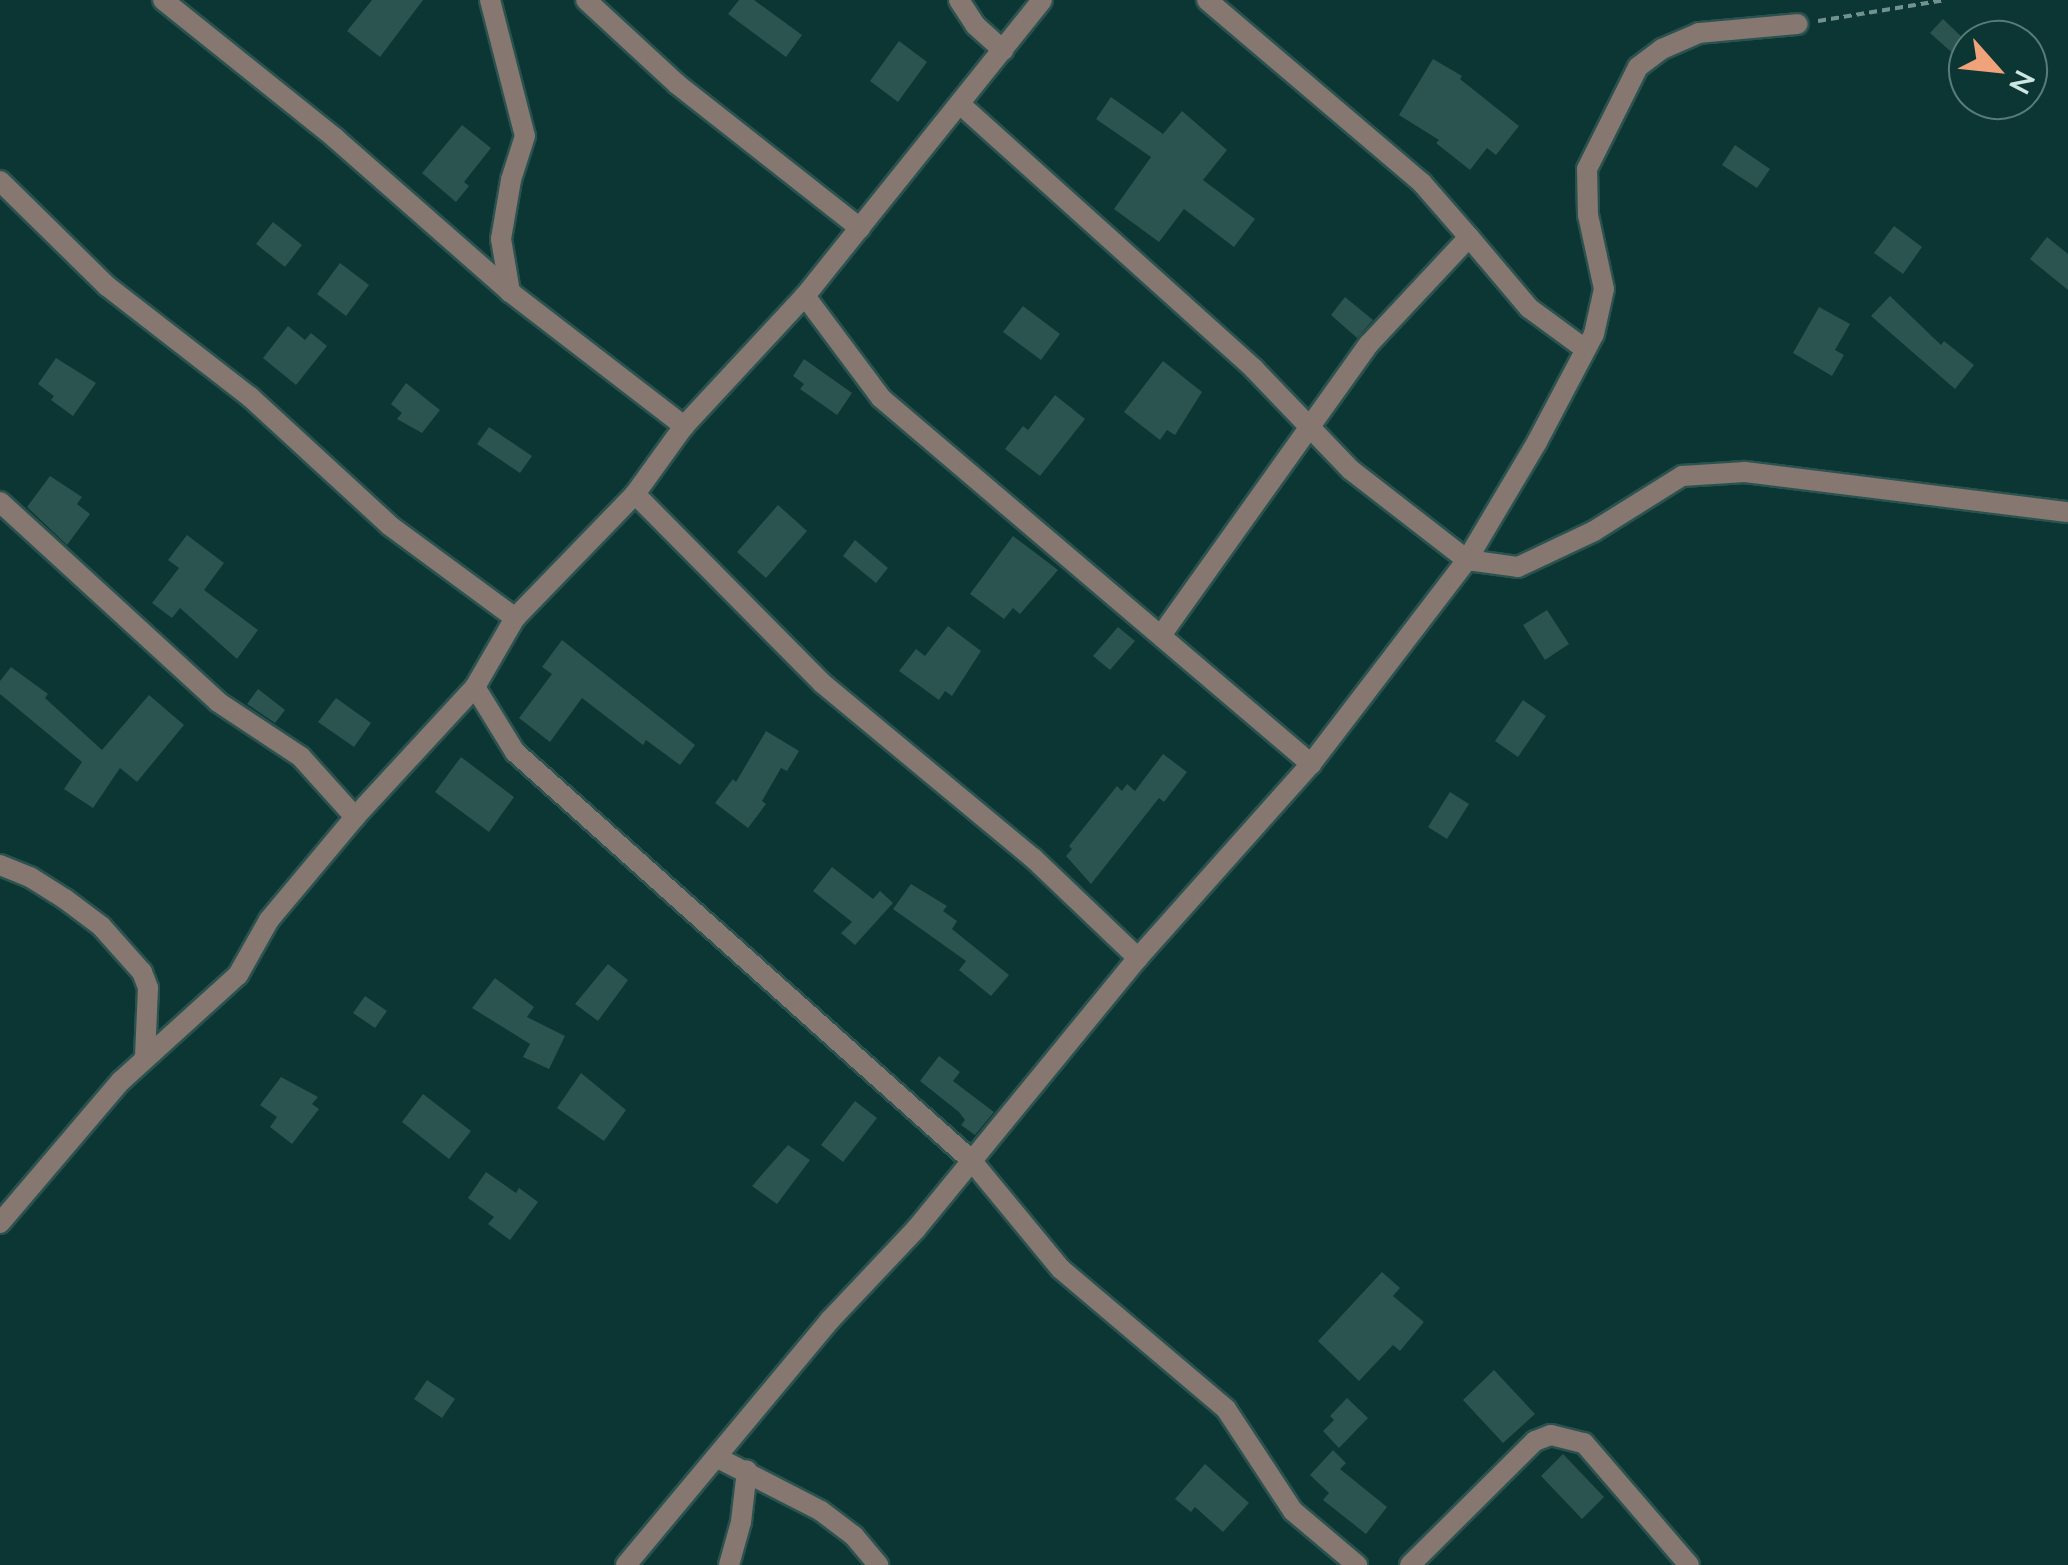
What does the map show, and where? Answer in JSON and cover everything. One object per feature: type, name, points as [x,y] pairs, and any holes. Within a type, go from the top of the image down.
[{"type":"street","points":[[163,0],[335,138],[510,292],[684,426]]},
{"type":"street","points":[[490,0],[525,136],[508,193],[501,239],[510,292]]},
{"type":"street","points":[[586,0],[676,84],[860,228]]},
{"type":"street","points":[[959,0],[975,26],[1004,50]]},
{"type":"street","points":[[3,1214],[145,1057],[238,974],[269,920],[355,817],[475,686],[515,618],[635,494],[684,426],[805,296],[1042,0]]},
{"type":"street","points":[[1208,0],[1422,183],[1529,308],[1585,349]]},
{"type":"street","points":[[626,1565],[1138,958],[1311,764],[1468,560],[1538,442],[1594,334],[1604,289],[1588,216],[1587,169],[1638,67],[1662,49],[1698,34],[1798,24]]},
{"type":"street","points":[[960,104],[1254,369],[1351,470],[1468,560],[1518,567],[1594,531],[1682,476],[1762,474],[2068,512]]},
{"type":"street","points":[[0,181],[108,286],[250,397],[389,524],[515,618]]},
{"type":"street","points":[[1162,634],[1291,460],[1308,426],[1369,344],[1469,238]]},
{"type":"street","points":[[805,296],[881,398],[1311,764]]},
{"type":"street","points":[[635,494],[822,682],[1033,858],[1138,958]]},
{"type":"street","points":[[0,502],[218,702],[302,757],[355,817]]},
{"type":"street","points":[[475,686],[516,752],[971,1160],[1061,1269],[1226,1409],[1294,1511],[1357,1565]]},
{"type":"street","points":[[0,865],[30,877],[101,926],[142,972],[148,988],[145,1057]]},
{"type":"street","points":[[1410,1565],[1535,1441],[1550,1435],[1584,1443],[1689,1565]]},
{"type":"street","points":[[716,1457],[821,1511],[854,1536],[878,1565]]},
{"type":"street","points":[[729,1565],[741,1522],[746,1470]]},
{"type":"path","points":[[1798,24],[1946,0]]},
{"type":"building","points":[[372,0],[423,0],[380,57],[347,31]]},
{"type":"building","points":[[739,0],[754,0],[802,35],[786,57],[728,14]]},
{"type":"building","points":[[1943,19],[1948,24],[1948,49],[1930,33]]},
{"type":"building","points":[[899,41],[927,62],[898,102],[870,81]]},
{"type":"building","points":[[1433,59],[1462,76],[1460,79],[1519,126],[1496,155],[1487,148],[1470,170],[1436,143],[1439,140],[1399,115]]},
{"type":"building","points":[[1111,97],[1163,134],[1182,111],[1227,150],[1203,180],[1255,219],[1234,247],[1184,209],[1159,242],[1114,209],[1151,157],[1096,119]]},
{"type":"building","points":[[462,125],[491,148],[464,182],[469,186],[456,202],[422,173]]},
{"type":"building","points":[[1735,145],[1770,169],[1757,188],[1722,165]]},
{"type":"building","points":[[273,222],[302,245],[285,267],[256,244]]},
{"type":"building","points":[[1894,226],[1922,247],[1903,274],[1874,253]]},
{"type":"building","points":[[2047,237],[2068,254],[2068,290],[2030,259]]},
{"type":"building","points":[[340,263],[369,285],[346,316],[317,294]]},
{"type":"building","points":[[1890,296],[1941,345],[1944,341],[1974,365],[1955,389],[1871,316]]},
{"type":"building","points":[[1345,297],[1373,320],[1357,338],[1331,315]]},
{"type":"building","points":[[1023,306],[1060,334],[1041,360],[1003,332]]},
{"type":"building","points":[[1819,307],[1850,324],[1835,350],[1844,355],[1832,376],[1793,353]]},
{"type":"building","points":[[288,326],[305,340],[311,333],[327,346],[296,385],[263,358]]},
{"type":"building","points":[[56,358],[96,383],[73,416],[51,400],[54,396],[38,384]]},
{"type":"building","points":[[804,359],[852,393],[837,415],[800,389],[804,384],[793,376]]},
{"type":"building","points":[[1163,361],[1202,392],[1175,435],[1167,430],[1160,440],[1124,412]]},
{"type":"building","points":[[406,383],[440,410],[422,433],[397,419],[402,413],[391,404]]},
{"type":"building","points":[[1055,395],[1085,419],[1040,476],[1005,449],[1023,426],[1028,430]]},
{"type":"building","points":[[489,427],[532,456],[520,473],[477,444]]},
{"type":"building","points":[[50,476],[82,497],[77,504],[90,514],[67,545],[27,507]]},
{"type":"building","points":[[778,505],[807,531],[766,578],[737,552]]},
{"type":"building","points":[[187,535],[224,563],[204,590],[258,630],[237,659],[180,608],[172,618],[152,603],[179,568],[168,560]]},
{"type":"building","points":[[1013,536],[1058,570],[1020,614],[1013,608],[1004,619],[970,594]]},
{"type":"building","points":[[855,540],[888,568],[876,583],[843,556]]},
{"type":"building","points":[[1547,610],[1569,644],[1545,660],[1523,625]]},
{"type":"building","points":[[948,626],[981,651],[952,696],[945,691],[939,700],[899,671],[916,649],[925,656]]},
{"type":"building","points":[[1118,627],[1135,641],[1110,670],[1093,656]]},
{"type":"building","points":[[562,640],[695,745],[680,765],[646,740],[643,745],[582,698],[550,742],[519,718],[552,674],[542,667]]},
{"type":"building","points":[[11,667],[48,694],[45,698],[102,750],[149,695],[184,725],[137,782],[120,768],[93,808],[64,789],[82,762],[0,694],[0,681]]},
{"type":"building","points":[[258,689],[285,710],[275,723],[247,704]]},
{"type":"building","points":[[336,698],[371,723],[354,747],[318,722]]},
{"type":"building","points":[[1523,700],[1546,716],[1518,757],[1495,741]]},
{"type":"building","points":[[766,731],[799,751],[787,771],[781,768],[762,801],[766,804],[748,828],[715,803],[733,779],[736,782]]},
{"type":"building","points":[[1163,754],[1187,772],[1164,802],[1159,798],[1091,884],[1066,856],[1072,849],[1069,846],[1117,786],[1122,791],[1127,784],[1135,791]]},
{"type":"building","points":[[461,757],[514,797],[489,832],[435,792]]},
{"type":"building","points":[[1450,792],[1469,804],[1447,839],[1428,827]]},
{"type":"building","points":[[832,867],[873,899],[880,891],[893,903],[855,945],[841,933],[852,922],[813,891]]},
{"type":"building","points":[[911,884],[947,906],[943,911],[957,921],[952,929],[1009,975],[991,996],[959,970],[966,961],[893,909]]},
{"type":"building","points":[[608,964],[628,980],[598,1021],[575,1004]]},
{"type":"building","points":[[495,978],[534,1007],[527,1017],[565,1036],[549,1069],[523,1057],[530,1044],[472,1008]]},
{"type":"building","points":[[365,996],[387,1011],[375,1028],[353,1013]]},
{"type":"building","points":[[939,1056],[960,1072],[953,1081],[994,1112],[975,1135],[961,1125],[965,1120],[959,1112],[920,1081]]},
{"type":"building","points":[[581,1073],[626,1110],[604,1141],[557,1108]]},
{"type":"building","points":[[281,1077],[318,1097],[312,1104],[319,1109],[292,1144],[270,1127],[277,1117],[260,1105]]},
{"type":"building","points":[[423,1094],[471,1131],[449,1159],[402,1122]]},
{"type":"building","points":[[855,1101],[877,1118],[843,1162],[821,1145]]},
{"type":"building","points":[[788,1145],[810,1160],[777,1204],[752,1186]]},
{"type":"building","points":[[486,1172],[516,1193],[519,1188],[538,1202],[510,1240],[488,1224],[494,1217],[468,1198]]},
{"type":"building","points":[[1382,1272],[1400,1288],[1393,1296],[1424,1322],[1400,1351],[1393,1345],[1359,1381],[1318,1341]]},
{"type":"building","points":[[1494,1370],[1535,1414],[1503,1443],[1463,1400]]},
{"type":"building","points":[[427,1380],[455,1399],[442,1418],[414,1399]]},
{"type":"building","points":[[1347,1398],[1368,1418],[1339,1448],[1323,1431],[1334,1420],[1330,1416]]},
{"type":"building","points":[[1333,1450],[1346,1463],[1340,1469],[1387,1507],[1366,1534],[1323,1500],[1329,1493],[1310,1475]]},
{"type":"building","points":[[1563,1454],[1604,1497],[1582,1519],[1541,1476]]},
{"type":"building","points":[[1205,1464],[1249,1503],[1223,1532],[1195,1507],[1191,1512],[1175,1499]]}]
